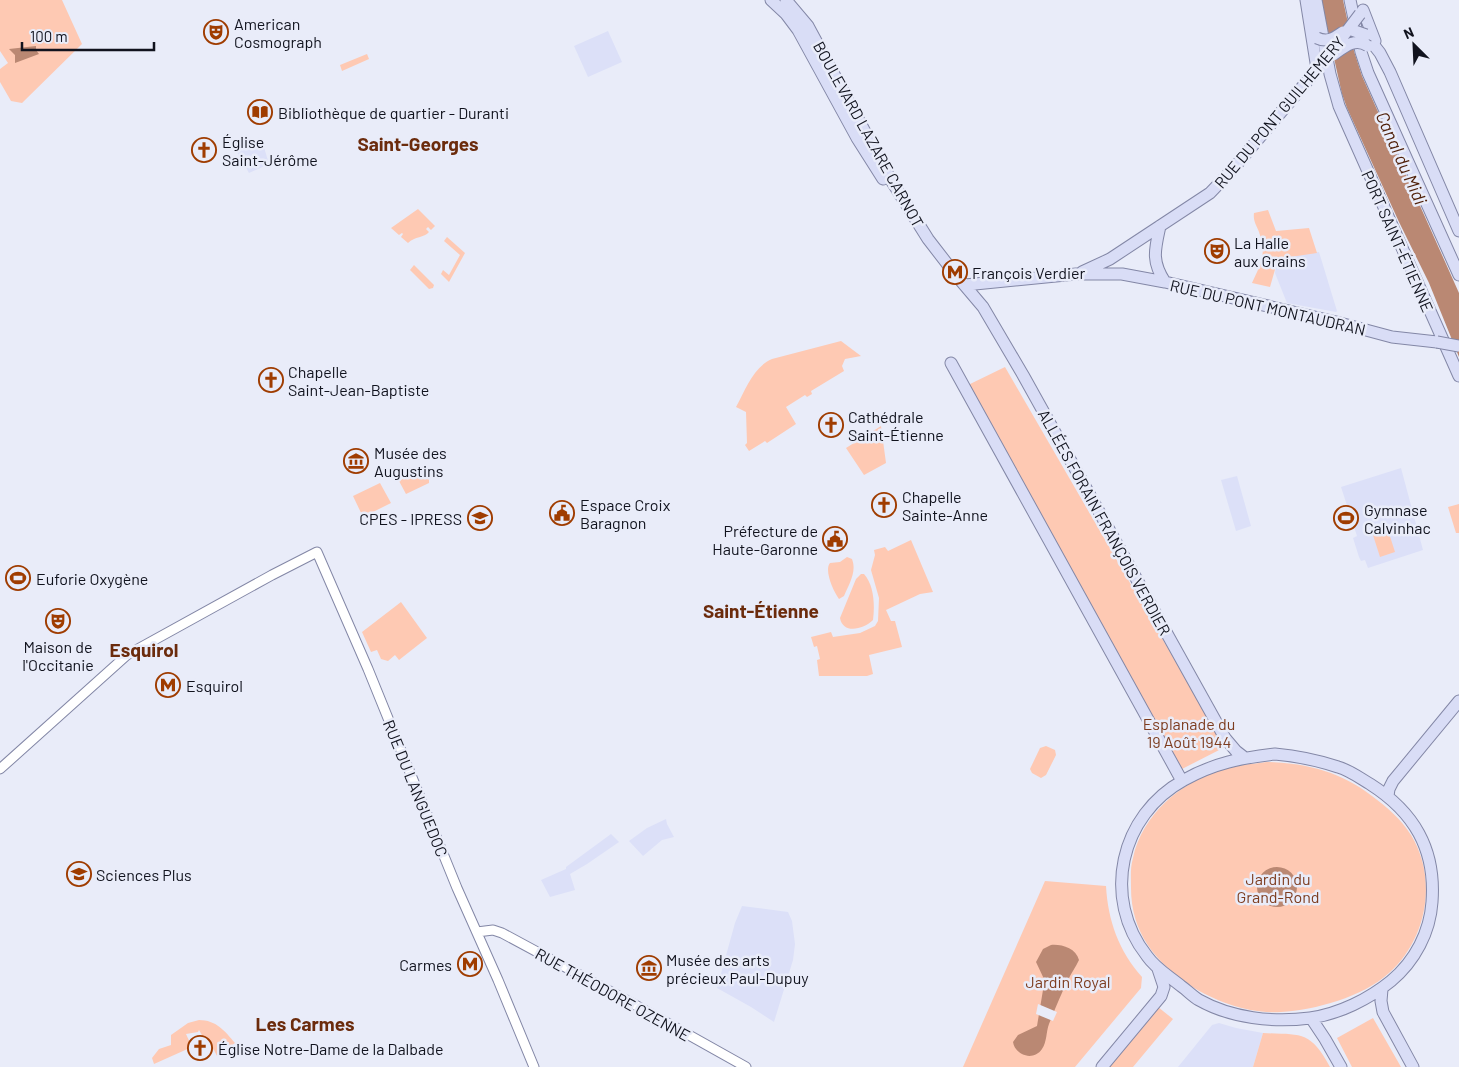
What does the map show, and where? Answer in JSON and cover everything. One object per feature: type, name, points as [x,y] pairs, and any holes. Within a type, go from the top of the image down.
[{"type":"main road","name":"BOULEVARD LAZARE CARNOT","points":[[772,0],[786,14],[796,28],[856,138],[893,194],[935,253],[965,285]]},
{"type":"main road","name":"BOULEVARD LAZARE CARNOT","points":[[786,0],[808,26],[894,184],[928,238],[950,268]]},
{"type":"main road","points":[[1306,0],[1314,36],[1317,69]]},
{"type":"main road","name":"PORT SAINT-ÉTIENNE","points":[[1316,0],[1330,74],[1339,106],[1459,376]]},
{"type":"main road","points":[[1360,5],[1459,231]]},
{"type":"main road","points":[[1360,5],[1364,60],[1459,275]]},
{"type":"main road","name":"RUE DU PONT GUILHEMERY","points":[[1076,274],[1102,264],[1216,188],[1325,60],[1349,29],[1360,5]]},
{"type":"main road","points":[[1314,36],[1322,41],[1329,41],[1349,29],[1367,41],[1380,53]]},
{"type":"main road","points":[[1325,60],[1350,43],[1364,44],[1367,41]]},
{"type":"main road","points":[[1160,226],[1155,258],[1157,268],[1165,282]]},
{"type":"main road","points":[[965,285],[1076,274]]},
{"type":"main road","name":"RUE DU PONT MONTAUDRAN","points":[[1076,274],[1122,274],[1165,282],[1392,337],[1459,346]]},
{"type":"main road","name":"ALLÉES FORAIN FRANÇOIS VERDIER","points":[[965,285],[983,307],[1023,375],[1228,743],[1245,758]]},
{"type":"main road","points":[[951,363],[1182,781]]},
{"type":"main road","points":[[1388,796],[1393,781],[1459,701]]},
{"type":"main road","points":[[1275,754],[1303,757],[1340,767],[1388,796],[1411,821],[1428,853],[1432,870],[1433,888],[1429,924],[1421,943],[1405,967],[1382,989],[1340,1010],[1311,1018],[1280,1021],[1241,1016],[1214,1007],[1190,994],[1158,969],[1140,948],[1133,934],[1126,914],[1123,897],[1122,863],[1141,820],[1152,806],[1182,781],[1224,762],[1245,758],[1275,754]]},
{"type":"main road","points":[[1102,1067],[1161,996],[1164,987],[1158,969]]},
{"type":"main road","points":[[1382,989],[1381,1001],[1383,1012],[1413,1067]]},
{"type":"main road","points":[[1161,996],[1177,991],[1190,994]]},
{"type":"main road","points":[[1311,1018],[1326,1039],[1341,1067]]},
{"type":"street","name":"RUE DU LANGUEDOC","points":[[0,769],[118,663],[138,649],[317,552],[534,1067]]},
{"type":"street","name":"RUE THÉODORE OZENNE","points":[[477,932],[493,930],[502,933],[746,1067]]},
{"type":"shaded area","points":[[1321,0],[1343,0],[1354,51],[1362,76],[1459,293],[1459,357],[1429,283],[1347,108],[1342,94]]},
{"type":"shaded area","points":[[608,31],[622,62],[588,77],[574,46]]},
{"type":"shaded area","points":[[36,46],[39,54],[15,63],[15,55],[9,49]]},
{"type":"shaded area","points":[[255,141],[263,144],[269,164],[249,173],[236,150]]},
{"type":"shaded area","points":[[1319,252],[1336,312],[1287,303],[1275,273],[1276,266],[1284,257]]},
{"type":"shaded area","points":[[1401,468],[1423,550],[1368,568],[1365,560],[1361,561],[1359,557],[1353,538],[1357,536],[1341,487]]},
{"type":"shaded area","points":[[1237,476],[1251,526],[1236,531],[1221,480]]},
{"type":"shaded area","points":[[666,819],[674,837],[662,840],[643,856],[629,841],[647,828]]},
{"type":"shaded area","points":[[611,834],[619,842],[570,874],[575,890],[550,897],[541,880],[566,869],[566,867]]},
{"type":"shaded area","points":[[1281,867],[1288,870],[1294,876],[1297,887],[1296,895],[1288,904],[1281,907],[1273,907],[1266,904],[1258,895],[1257,883],[1260,876],[1269,868]]},
{"type":"shaded area","points":[[742,906],[788,912],[792,921],[795,944],[793,960],[774,1022],[717,988],[735,923]]},
{"type":"shaded area","points":[[1051,945],[1068,948],[1075,952],[1079,960],[1069,977],[1049,1024],[1044,1046],[1038,1053],[1029,1056],[1017,1050],[1013,1042],[1018,1035],[1037,1026],[1044,979],[1036,962],[1043,949]]},
{"type":"shaded area","points":[[1219,1023],[1263,1033],[1253,1067],[1178,1067],[1212,1025]]},
{"type":"green space","points":[[0,0],[62,0],[82,44],[22,103],[11,101],[0,82],[0,69],[8,63],[0,51]]},
{"type":"green space","points":[[367,54],[369,59],[342,71],[340,65]]},
{"type":"green space","points":[[418,209],[435,226],[431,230],[428,227],[426,229],[429,232],[427,234],[408,243],[401,237],[402,233],[399,235],[391,228]]},
{"type":"green space","points":[[1268,210],[1276,231],[1309,228],[1317,253],[1284,258],[1276,266],[1270,287],[1252,283],[1263,253],[1259,232],[1254,220],[1254,213]]},
{"type":"green space","points":[[447,237],[465,253],[449,282],[441,274],[443,270],[449,275],[460,255],[444,241]]},
{"type":"green space","points":[[414,265],[434,285],[433,288],[429,289],[410,270]]},
{"type":"green space","points":[[841,341],[861,356],[845,359],[842,366],[844,371],[811,391],[812,394],[807,397],[805,395],[786,407],[796,424],[767,443],[765,441],[749,451],[745,445],[747,443],[746,412],[736,407],[760,367],[772,359]]},
{"type":"green space","name":"Esplanade du 19 Août 1944","points":[[1005,367],[1225,747],[1182,769],[968,385]]},
{"type":"green space","points":[[881,426],[886,463],[864,475],[846,448]]},
{"type":"green space","points":[[418,470],[422,471],[429,479],[429,483],[406,494],[399,481]]},
{"type":"green space","points":[[380,483],[391,503],[363,517],[353,496]]},
{"type":"green space","points":[[1459,504],[1459,533],[1456,533],[1448,507]]},
{"type":"green space","points":[[1387,527],[1395,552],[1380,557],[1372,532]]},
{"type":"green space","points":[[911,540],[933,592],[920,594],[886,610],[891,621],[895,621],[902,647],[869,655],[873,674],[867,676],[819,676],[817,660],[820,659],[817,646],[814,647],[811,637],[831,632],[833,637],[860,633],[875,626],[878,621],[879,598],[871,570],[875,555],[874,550],[885,547],[888,551]]},
{"type":"green space","points":[[847,557],[852,559],[854,569],[844,596],[839,599],[830,581],[828,566],[830,563],[840,562]]},
{"type":"green space","points":[[861,574],[864,574],[872,589],[874,602],[873,620],[864,626],[854,629],[845,627],[840,618],[856,579]]},
{"type":"green space","points":[[401,602],[427,638],[399,660],[395,655],[388,661],[381,659],[377,650],[371,652],[362,632]]},
{"type":"green space","points":[[1046,746],[1055,750],[1056,755],[1046,775],[1041,778],[1032,773],[1030,769],[1040,748]]},
{"type":"green space","name":"Jardin du Grand-Rond","points":[[1267,762],[1296,764],[1322,770],[1360,788],[1383,804],[1407,829],[1419,852],[1424,870],[1426,889],[1420,926],[1402,959],[1389,973],[1366,989],[1338,1001],[1294,1011],[1269,1012],[1245,1009],[1222,1002],[1191,986],[1166,967],[1156,956],[1140,932],[1132,904],[1131,866],[1138,842],[1154,815],[1165,803],[1177,792],[1205,776],[1232,767]]},
{"type":"green space","name":"Jardin Royal","points":[[1045,881],[1106,886],[1109,911],[1116,935],[1127,957],[1142,977],[1141,988],[1075,1067],[963,1067]]},
{"type":"green space","points":[[1158,1007],[1173,1019],[1133,1067],[1107,1067]]},
{"type":"green space","points":[[1373,1018],[1401,1067],[1352,1067],[1337,1038]]},
{"type":"green space","points":[[199,1020],[215,1024],[224,1030],[235,1043],[217,1056],[214,1050],[208,1046],[199,1030],[198,1032],[186,1034],[192,1047],[154,1064],[152,1058],[159,1049],[171,1045],[171,1035],[188,1023]]},
{"type":"green space","points":[[1263,1033],[1303,1037],[1316,1046],[1330,1067],[1253,1067]]},
{"type":"pier","points":[[1038,1004],[1057,1012],[1053,1021],[1036,1014]]},
{"type":"place","name":"American Cosmograph","points":[[216,32]]},
{"type":"place","name":"Bibliothèque de quartier - Duranti","points":[[260,112]]},
{"type":"place","name":"Église Saint-Jérôme","points":[[204,150]]},
{"type":"place","name":"La Halle aux Grains","points":[[1217,251]]},
{"type":"place","name":"François Verdier","points":[[955,272]]},
{"type":"place","name":"Chapelle Saint-Jean-Baptiste","points":[[271,380]]},
{"type":"place","name":"Cathédrale Saint-Étienne","points":[[831,425]]},
{"type":"place","name":"Musée des Augustins","points":[[356,461]]},
{"type":"place","name":"Chapelle Sainte-Anne","points":[[884,505]]},
{"type":"place","name":"Espace Croix Baragnon","points":[[562,513]]},
{"type":"place","name":"CPES - IPRESS","points":[[480,518]]},
{"type":"place","name":"Gymnase Calvinhac","points":[[1346,518]]},
{"type":"place","name":"Préfecture de Haute-Garonne","points":[[835,539]]},
{"type":"place","name":"Euforie Oxygène","points":[[18,578]]},
{"type":"place","name":"Maison de l'Occitanie","points":[[58,621]]},
{"type":"place","name":"Esquirol","points":[[168,685]]},
{"type":"place","name":"Sciences Plus","points":[[79,874]]},
{"type":"place","name":"Carmes","points":[[470,964]]},
{"type":"place","name":"Musée des arts précieux Paul-Dupuy","points":[[649,968]]},
{"type":"place","name":"Église Notre-Dame de la Dalbade","points":[[200,1048]]},
{"type":"district","name":"Saint-Georges","points":[[418,143]]},
{"type":"district","name":"Saint-Étienne","points":[[761,610]]},
{"type":"district","name":"Esquirol","points":[[144,649]]},
{"type":"district","name":"Les Carmes","points":[[305,1023]]},
{"type":"water label","name":"Canal du Midi","points":[[1402,158]]}]
